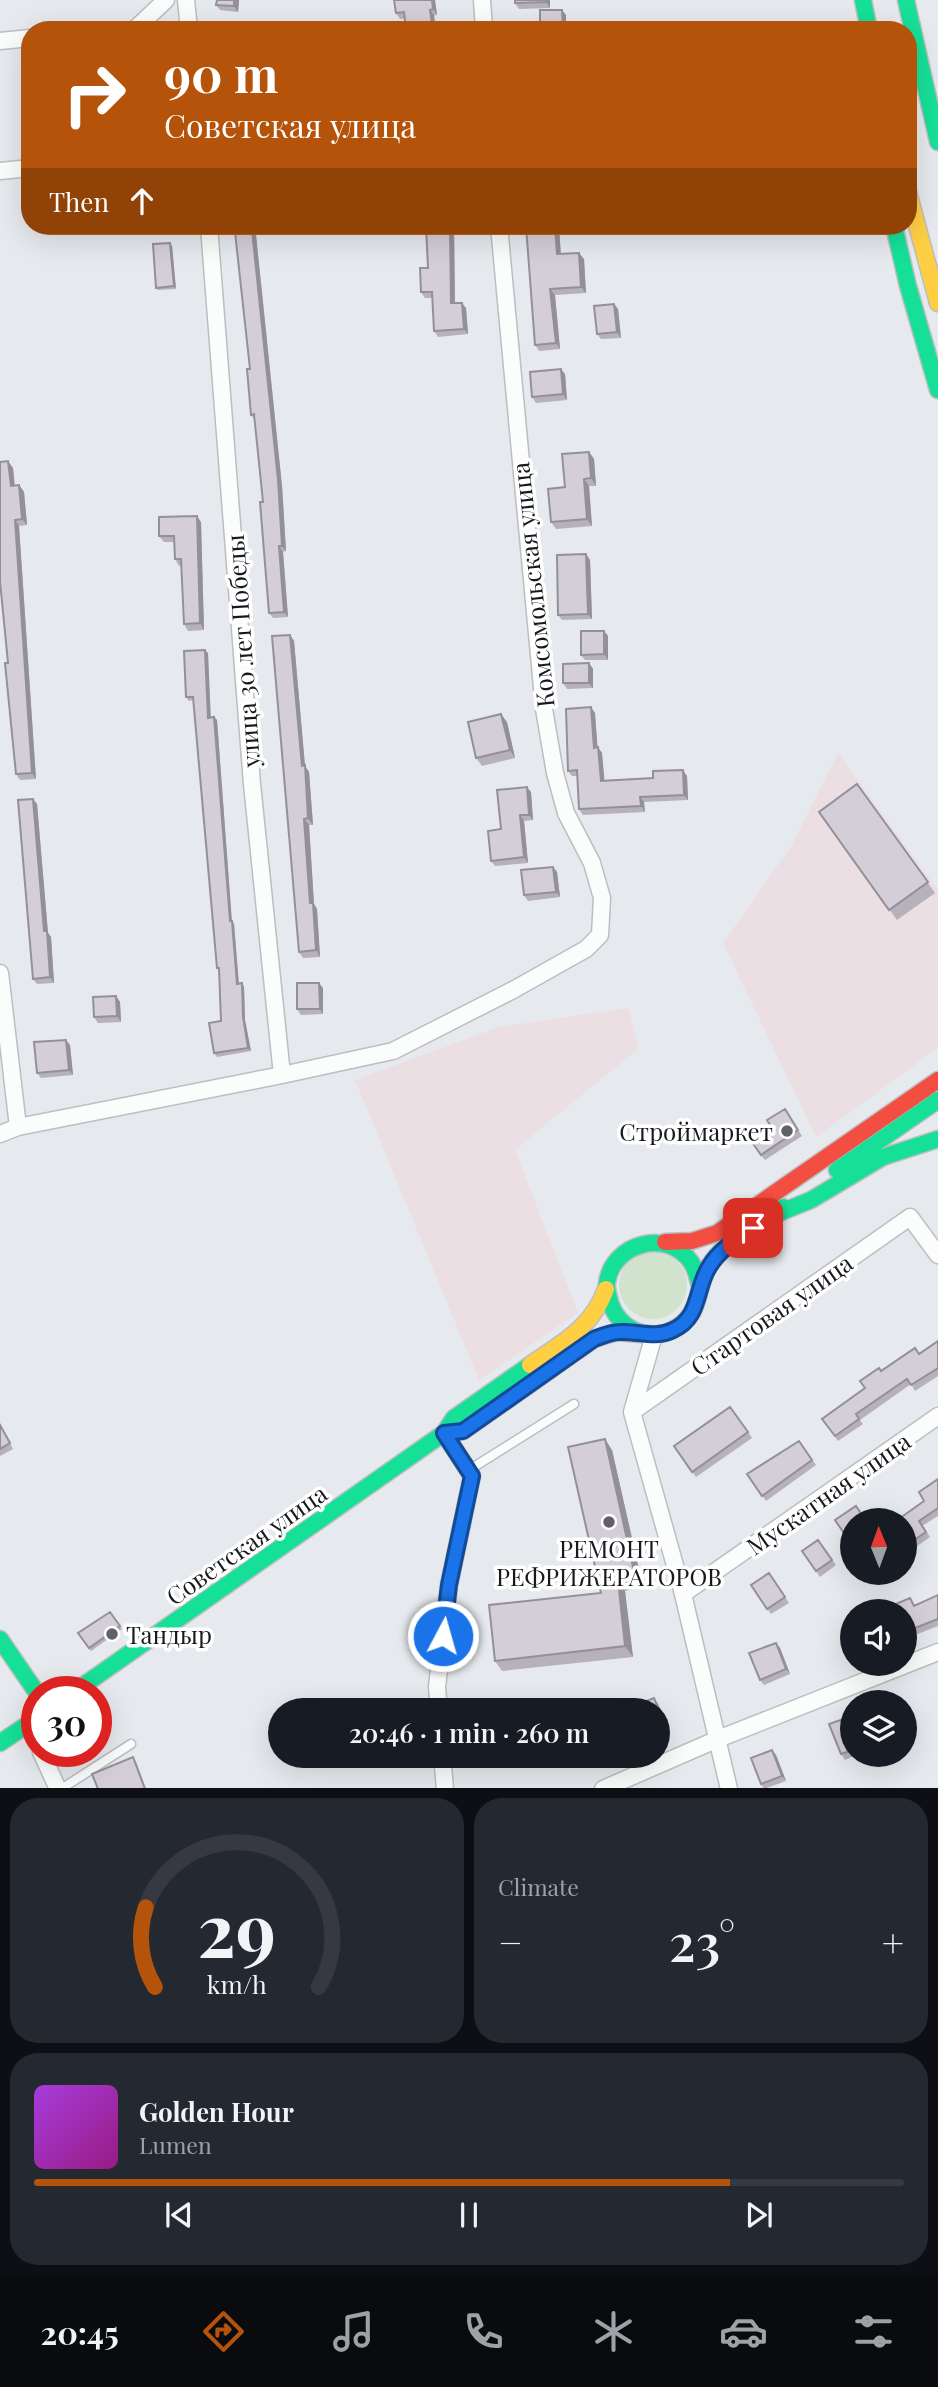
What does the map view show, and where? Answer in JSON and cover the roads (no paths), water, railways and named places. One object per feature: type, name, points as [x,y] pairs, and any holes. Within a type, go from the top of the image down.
[{"type":"main road","points":[[863,0],[867,21]]},
{"type":"main road","points":[[906,0],[911,21]]},
{"type":"main road","points":[[922,0],[938,72]]},
{"type":"main road","points":[[917,49],[938,142]]},
{"type":"main road","points":[[917,225],[938,303]]},
{"type":"main road","points":[[896,235],[938,390]]},
{"type":"main road","points":[[938,1080],[717,1233],[702,1241],[689,1243],[642,1242],[623,1252],[611,1268],[606,1289],[617,1318],[624,1325],[649,1334],[664,1334],[683,1324],[696,1307],[708,1268],[722,1250],[938,1100]]},
{"type":"main road","points":[[769,1217],[787,1213],[877,1160],[938,1139]]},
{"type":"main road","points":[[663,1242],[682,1251],[689,1258],[699,1277],[700,1287]]},
{"type":"main road","name":"Советская улица","points":[[97,1676],[444,1433],[454,1418],[584,1326],[599,1308],[606,1289]]},
{"type":"main road","name":"Советская улица","points":[[444,1433],[463,1431],[594,1339],[617,1332],[649,1334]]},
{"type":"main road","points":[[0,1639],[25,1676]]},
{"type":"main road","points":[[0,1743],[21,1729]]},
{"type":"street","points":[[144,21],[166,0]]},
{"type":"street","points":[[186,0],[188,21]]},
{"type":"street","points":[[482,0],[483,21]]},
{"type":"street","points":[[0,41],[21,39]]},
{"type":"street","points":[[0,171],[21,170]]},
{"type":"street","name":"улица 30 лет Победы","points":[[210,235],[252,784],[282,1075]]},
{"type":"street","name":"Комсомольская улица","points":[[282,1075],[393,1051],[513,990],[586,949],[600,935],[602,898],[592,863],[566,813],[555,773],[544,709],[500,235]]},
{"type":"street","points":[[0,973],[18,1128]]},
{"type":"street","points":[[0,1134],[18,1128],[282,1075]]},
{"type":"street","name":"Стартовая улица","points":[[632,1412],[910,1217],[938,1255]]},
{"type":"street","points":[[649,1334],[632,1412],[683,1594],[729,1788]]},
{"type":"street","name":"Мускатная улица","points":[[683,1594],[938,1416]]},
{"type":"street","points":[[438,1698],[449,1585],[472,1476],[444,1433]]},
{"type":"street","points":[[603,1788],[718,1739],[938,1652]]},
{"type":"street","points":[[49,1767],[60,1788]]},
{"type":"street","points":[[443,1768],[445,1788]]},
{"type":"lane","points":[[469,1470],[573,1404]]},
{"type":"lane","points":[[60,1788],[131,1744]]},
{"type":"place","name":"Строймаркет","points":[[787,1131]]},
{"type":"place","name":"РЕМОНТ РЕФРИЖЕРАТОРОВ","points":[[609,1522]]},
{"type":"place","name":"Тандыр","points":[[112,1634]]}]
